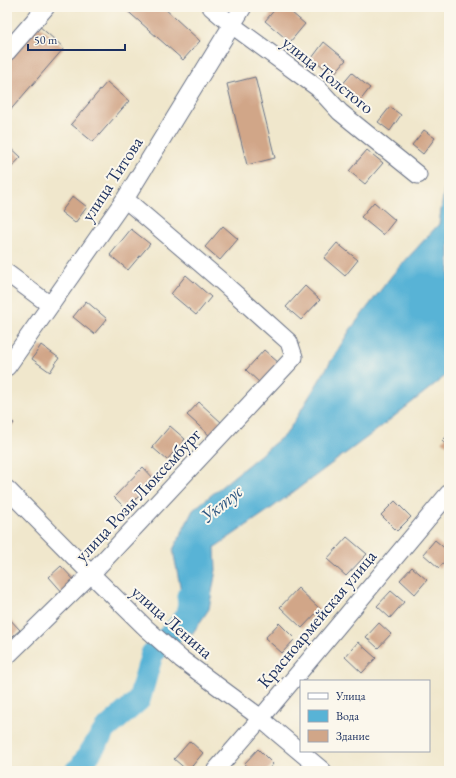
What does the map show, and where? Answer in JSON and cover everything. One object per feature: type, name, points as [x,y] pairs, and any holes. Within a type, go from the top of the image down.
[{"type":"street","points":[[7,52],[46,7]]},
{"type":"street","name":"улица Толстого","points":[[211,7],[232,25],[318,88],[340,112],[418,175]]},
{"type":"street","name":"улица Титова","points":[[7,366],[125,199],[243,7]]},
{"type":"street","name":"улица Розы Люксембург","points":[[7,656],[91,574],[294,357],[289,342],[221,281],[125,199]]},
{"type":"street","points":[[7,273],[50,305]]},
{"type":"street","name":"улица Ленина","points":[[7,489],[146,628],[181,659],[261,718],[300,751]]},
{"type":"street","name":"Красноармейская улица","points":[[215,771],[449,493]]},
{"type":"street","name":"улица Ленина","points":[[301,752],[323,771]]},
{"type":"water","points":[[449,176],[449,373],[377,430],[269,510],[215,547],[216,570],[209,609],[192,634],[175,619],[181,591],[173,550],[193,510],[287,433],[350,330],[393,274],[439,224],[444,190]]},
{"type":"building","points":[[123,7],[163,7],[200,41],[183,60]]},
{"type":"building","points":[[277,7],[285,7],[305,24],[290,42],[265,21]]},
{"type":"building","points":[[38,25],[64,48],[7,114],[7,61]]},
{"type":"building","points":[[324,42],[346,60],[333,75],[312,58]]},
{"type":"building","points":[[352,73],[370,88],[359,102],[341,86]]},
{"type":"building","points":[[255,77],[275,158],[247,165],[227,84]]},
{"type":"building","points":[[107,82],[129,101],[93,142],[71,124]]},
{"type":"building","points":[[390,107],[401,115],[390,131],[378,122]]},
{"type":"building","points":[[424,130],[435,138],[423,154],[412,145]]},
{"type":"building","points":[[7,144],[21,157],[7,172]]},
{"type":"building","points":[[367,150],[383,163],[365,184],[349,171]]},
{"type":"building","points":[[73,196],[87,207],[75,223],[61,212]]},
{"type":"building","points":[[374,202],[395,220],[383,235],[361,217]]},
{"type":"building","points":[[223,226],[238,239],[220,260],[205,247]]},
{"type":"building","points":[[131,229],[150,244],[128,270],[110,255]]},
{"type":"building","points":[[337,243],[358,260],[345,276],[324,258]]},
{"type":"building","points":[[186,275],[211,297],[196,315],[171,294]]},
{"type":"building","points":[[305,286],[320,300],[301,320],[286,307]]},
{"type":"building","points":[[86,301],[107,319],[94,334],[73,317]]},
{"type":"building","points":[[41,345],[59,358],[50,372],[32,359]]},
{"type":"building","points":[[264,350],[279,363],[261,384],[246,370]]},
{"type":"building","points":[[199,402],[222,423],[210,436],[187,415]]},
{"type":"building","points":[[7,418],[14,423],[7,432]]},
{"type":"building","points":[[170,426],[185,439],[167,460],[152,447]]},
{"type":"building","points":[[449,434],[449,447],[442,441]]},
{"type":"building","points":[[143,467],[155,480],[126,509],[114,497]]},
{"type":"building","points":[[395,501],[411,517],[397,531],[381,515]]},
{"type":"building","points":[[347,537],[367,554],[346,576],[327,559]]},
{"type":"building","points":[[435,540],[449,552],[449,556],[439,568],[423,554]]},
{"type":"building","points":[[61,566],[76,582],[64,594],[49,577]]},
{"type":"building","points":[[412,567],[427,580],[415,594],[400,580]]},
{"type":"building","points":[[298,588],[320,609],[302,628],[280,607]]},
{"type":"building","points":[[391,591],[404,602],[390,618],[377,606]]},
{"type":"building","points":[[7,616],[20,630],[7,641]]},
{"type":"building","points":[[279,623],[295,639],[282,653],[265,638]]},
{"type":"building","points":[[379,623],[391,634],[378,648],[366,637]]},
{"type":"building","points":[[358,642],[376,658],[362,673],[345,657]]},
{"type":"building","points":[[190,741],[203,753],[188,771],[174,759]]},
{"type":"building","points":[[258,749],[273,764],[267,771],[252,771],[244,764]]},
{"type":"waterway","name":"Уктус","points":[[76,771],[80,768],[105,730],[139,700],[152,654],[186,618],[189,604],[188,596]]}]
